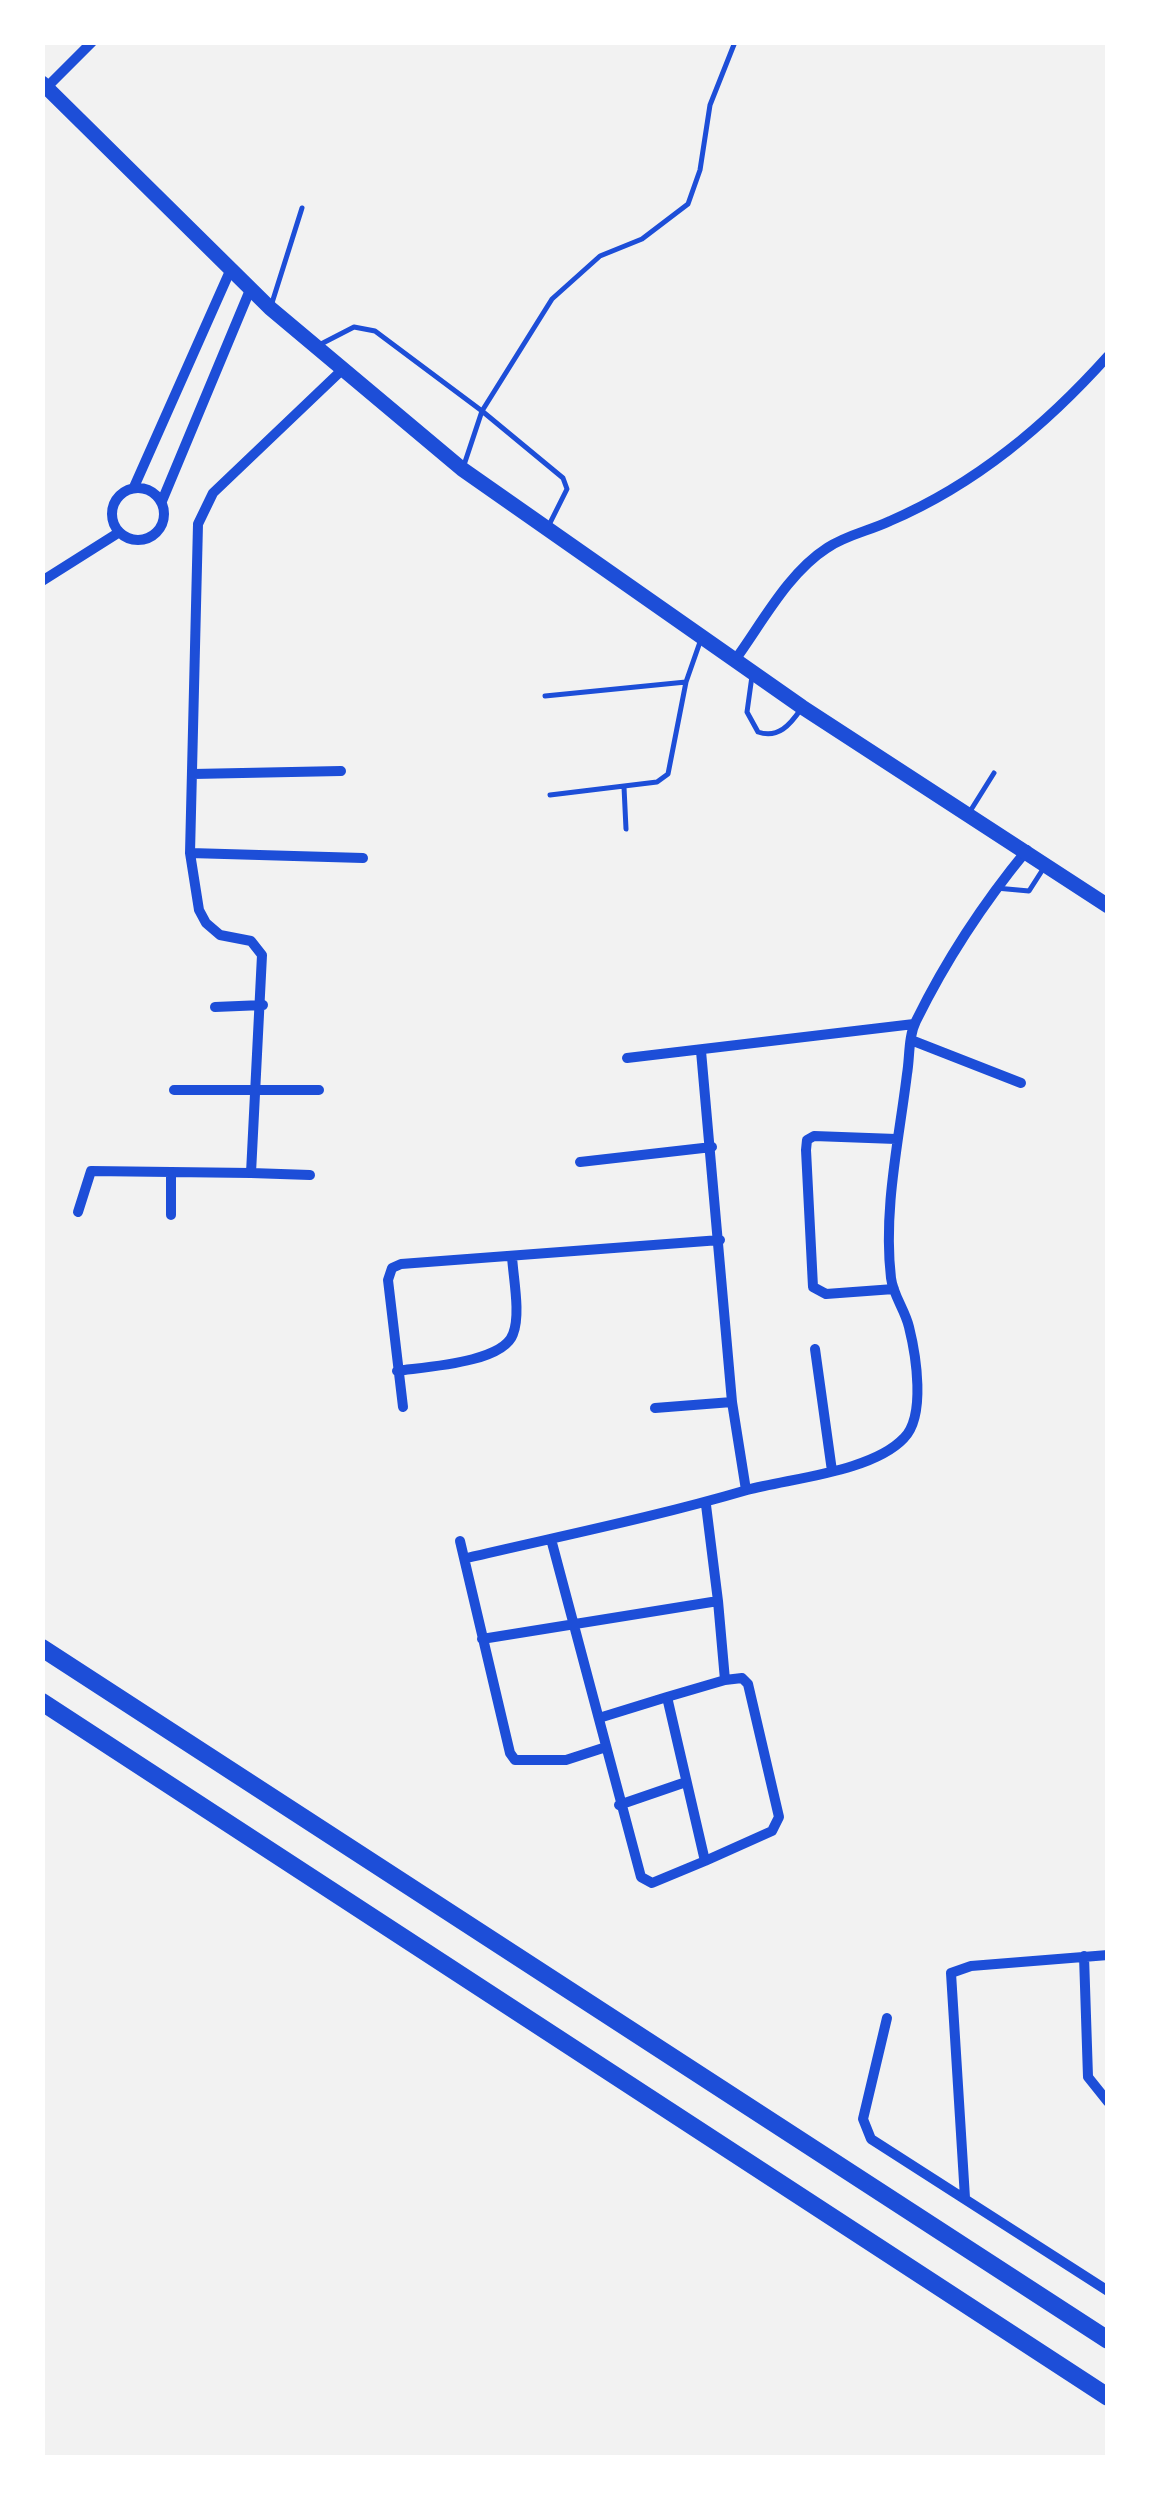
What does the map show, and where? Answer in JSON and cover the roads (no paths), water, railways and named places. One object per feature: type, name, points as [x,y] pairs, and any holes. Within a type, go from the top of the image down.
[{"type":"highway","points":[[45,87],[250,290],[314,348],[462,469],[802,707],[1028,850],[1108,906]]},
{"type":"highway","points":[[42,1648],[1108,2340]]},
{"type":"highway","points":[[42,1702],[1108,2397]]},
{"type":"street","points":[[45,87],[92,42]]},
{"type":"street","points":[[230,270],[134,487],[117,496],[110,515],[118,532],[135,541],[154,536],[164,520],[162,501],[250,290]]},
{"type":"street","points":[[734,660],[797,574],[825,549],[890,522],[983,470],[1056,414],[1108,356]]},
{"type":"street","points":[[251,1173],[262,955],[251,941],[220,935],[206,924],[199,910],[190,853],[198,524],[204,506],[342,370]]},
{"type":"street","points":[[134,487],[150,490],[162,501]]},
{"type":"street","points":[[42,581],[118,532]]},
{"type":"street","points":[[193,774],[341,771]]},
{"type":"street","points":[[467,1558],[706,1505],[746,1490],[832,1471],[888,1450],[914,1423],[909,1327],[894,1289],[890,1241],[896,1139],[914,1024],[996,888],[1028,850]]},
{"type":"street","points":[[190,853],[363,858]]},
{"type":"street","points":[[215,1007],[262,1005]]},
{"type":"street","points":[[627,1058],[914,1024]]},
{"type":"street","points":[[911,1040],[1021,1083]]},
{"type":"street","points":[[701,1052],[732,1402],[746,1490]]},
{"type":"street","points":[[174,1090],[318,1090]]},
{"type":"street","points":[[894,1289],[826,1294],[813,1286],[806,1150],[808,1140],[814,1136],[896,1139]]},
{"type":"street","points":[[580,1162],[712,1147]]},
{"type":"street","points":[[78,1212],[91,1171],[310,1174]]},
{"type":"street","points":[[170,1216],[172,1174]]},
{"type":"street","points":[[402,1406],[388,1280],[392,1268],[720,1240]]},
{"type":"street","points":[[397,1371],[475,1359],[505,1346],[514,1333],[512,1256]]},
{"type":"street","points":[[815,1349],[832,1471]]},
{"type":"street","points":[[655,1408],[732,1402]]},
{"type":"street","points":[[706,1505],[725,1680]]},
{"type":"street","points":[[551,1539],[599,1718],[603,1748],[641,1877],[652,1883],[772,1831],[780,1817],[748,1684],[742,1678],[599,1718]]},
{"type":"street","points":[[460,1540],[507,1742],[516,1760],[566,1760],[603,1748]]},
{"type":"street","points":[[482,1639],[718,1601]]},
{"type":"street","points":[[667,1698],[705,1861]]},
{"type":"street","points":[[619,1805],[686,1782]]},
{"type":"street","points":[[965,2198],[951,1973],[971,1966],[1108,1954]]},
{"type":"street","points":[[1084,1956],[1088,2077],[1108,2102]]},
{"type":"street","points":[[886,2018],[864,2119],[868,2134],[1108,2291]]},
{"type":"lane","points":[[462,469],[482,412],[552,299],[600,256],[642,239],[688,204],[700,170],[710,105],[734,42]]},
{"type":"lane","points":[[270,308],[302,208]]},
{"type":"lane","points":[[314,348],[354,327],[374,331],[482,412],[563,478],[567,489],[546,530]]},
{"type":"lane","points":[[550,795],[657,782],[668,774],[686,682],[702,638]]},
{"type":"lane","points":[[752,672],[747,712],[758,732],[768,736],[782,730],[802,707]]},
{"type":"lane","points":[[545,696],[686,682]]},
{"type":"lane","points":[[969,813],[994,772]]},
{"type":"lane","points":[[624,786],[626,830]]},
{"type":"lane","points":[[996,888],[1029,891],[1046,863]]}]
